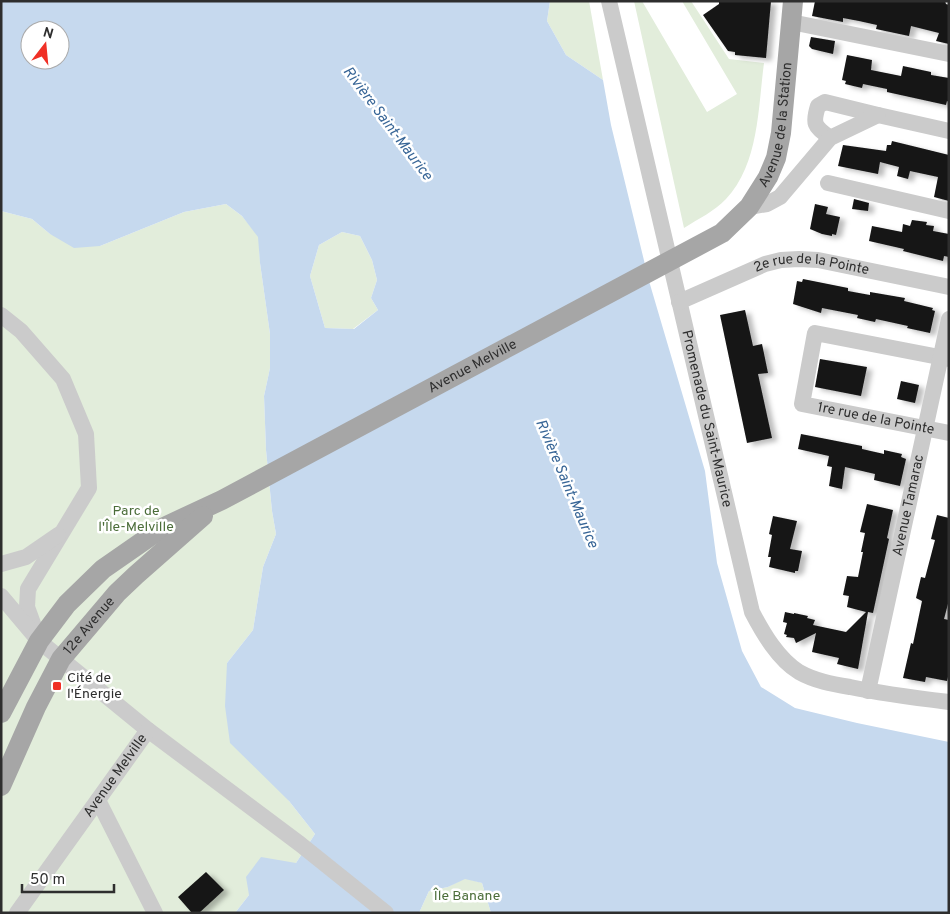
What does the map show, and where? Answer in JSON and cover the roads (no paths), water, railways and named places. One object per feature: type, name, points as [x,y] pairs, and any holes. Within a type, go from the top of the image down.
[{"type":"main road","name":"Avenue de la Station","points":[[722,233],[749,207],[768,177],[776,158],[781,133],[793,1]]},
{"type":"main road","name":"Avenue Melville","points":[[1,713],[39,641],[67,604],[103,568],[162,528],[222,500],[722,233]]},
{"type":"main road","name":"Avenue Melville","points":[[117,593],[222,500]]},
{"type":"main road","name":"12e Avenue","points":[[61,659],[117,593]]},
{"type":"main road","points":[[1,786],[36,707],[61,659]]},
{"type":"street","name":"Promenade du Saint-Maurice","points":[[608,1],[752,612],[760,629],[782,658],[798,671],[820,682],[868,691],[949,702]]},
{"type":"street","points":[[791,22],[949,54]]},
{"type":"street","points":[[830,138],[816,127],[814,119],[818,106],[825,102],[878,116],[949,131]]},
{"type":"street","points":[[749,207],[767,204],[780,197],[830,138],[878,116]]},
{"type":"street","points":[[828,183],[949,211]]},
{"type":"street","name":"2e rue de la Pointe","points":[[680,302],[765,264],[799,258],[818,260],[949,287]]},
{"type":"street","points":[[1,315],[21,331],[64,379],[86,434],[89,488],[28,589],[27,607],[39,641]]},
{"type":"street","name":"Avenue Tamarac","points":[[868,691],[925,428],[945,358],[949,319]]},
{"type":"street","name":"1re rue de la Pointe","points":[[945,358],[815,334],[802,404],[949,434]]},
{"type":"street","points":[[1,564],[26,556],[63,532]]},
{"type":"street","points":[[1,596],[39,641]]},
{"type":"street","name":"Avenue Melville","points":[[17,913],[148,730],[39,641]]},
{"type":"street","points":[[148,730],[300,844],[386,913]]},
{"type":"street","points":[[98,800],[155,913]]},
{"type":"water","name":"Rivière Saint-Maurice","points":[[1,1],[550,1],[547,21],[566,55],[603,80],[611,125],[649,281],[705,471],[717,563],[742,651],[761,687],[795,708],[949,742],[949,913],[491,913],[482,883],[465,879],[448,887],[429,891],[419,913],[235,913],[249,895],[246,877],[261,857],[296,863],[315,834],[289,801],[230,743],[225,706],[227,663],[253,630],[263,567],[276,534],[266,450],[264,396],[270,368],[270,334],[258,237],[242,216],[226,204],[184,212],[100,246],[74,248],[50,234],[32,219],[1,211]],"holes":[[[342,232],[360,236],[372,260],[377,280],[371,298],[378,310],[354,329],[325,328],[310,276],[319,245]]]},
{"type":"place","name":"Cité de l'Énergie","points":[[57,686]]},
{"type":"park label","name":"Parc de l'Île-Melville","points":[[136,520]]},
{"type":"park label","name":"Île Banane","points":[[467,896]]}]
